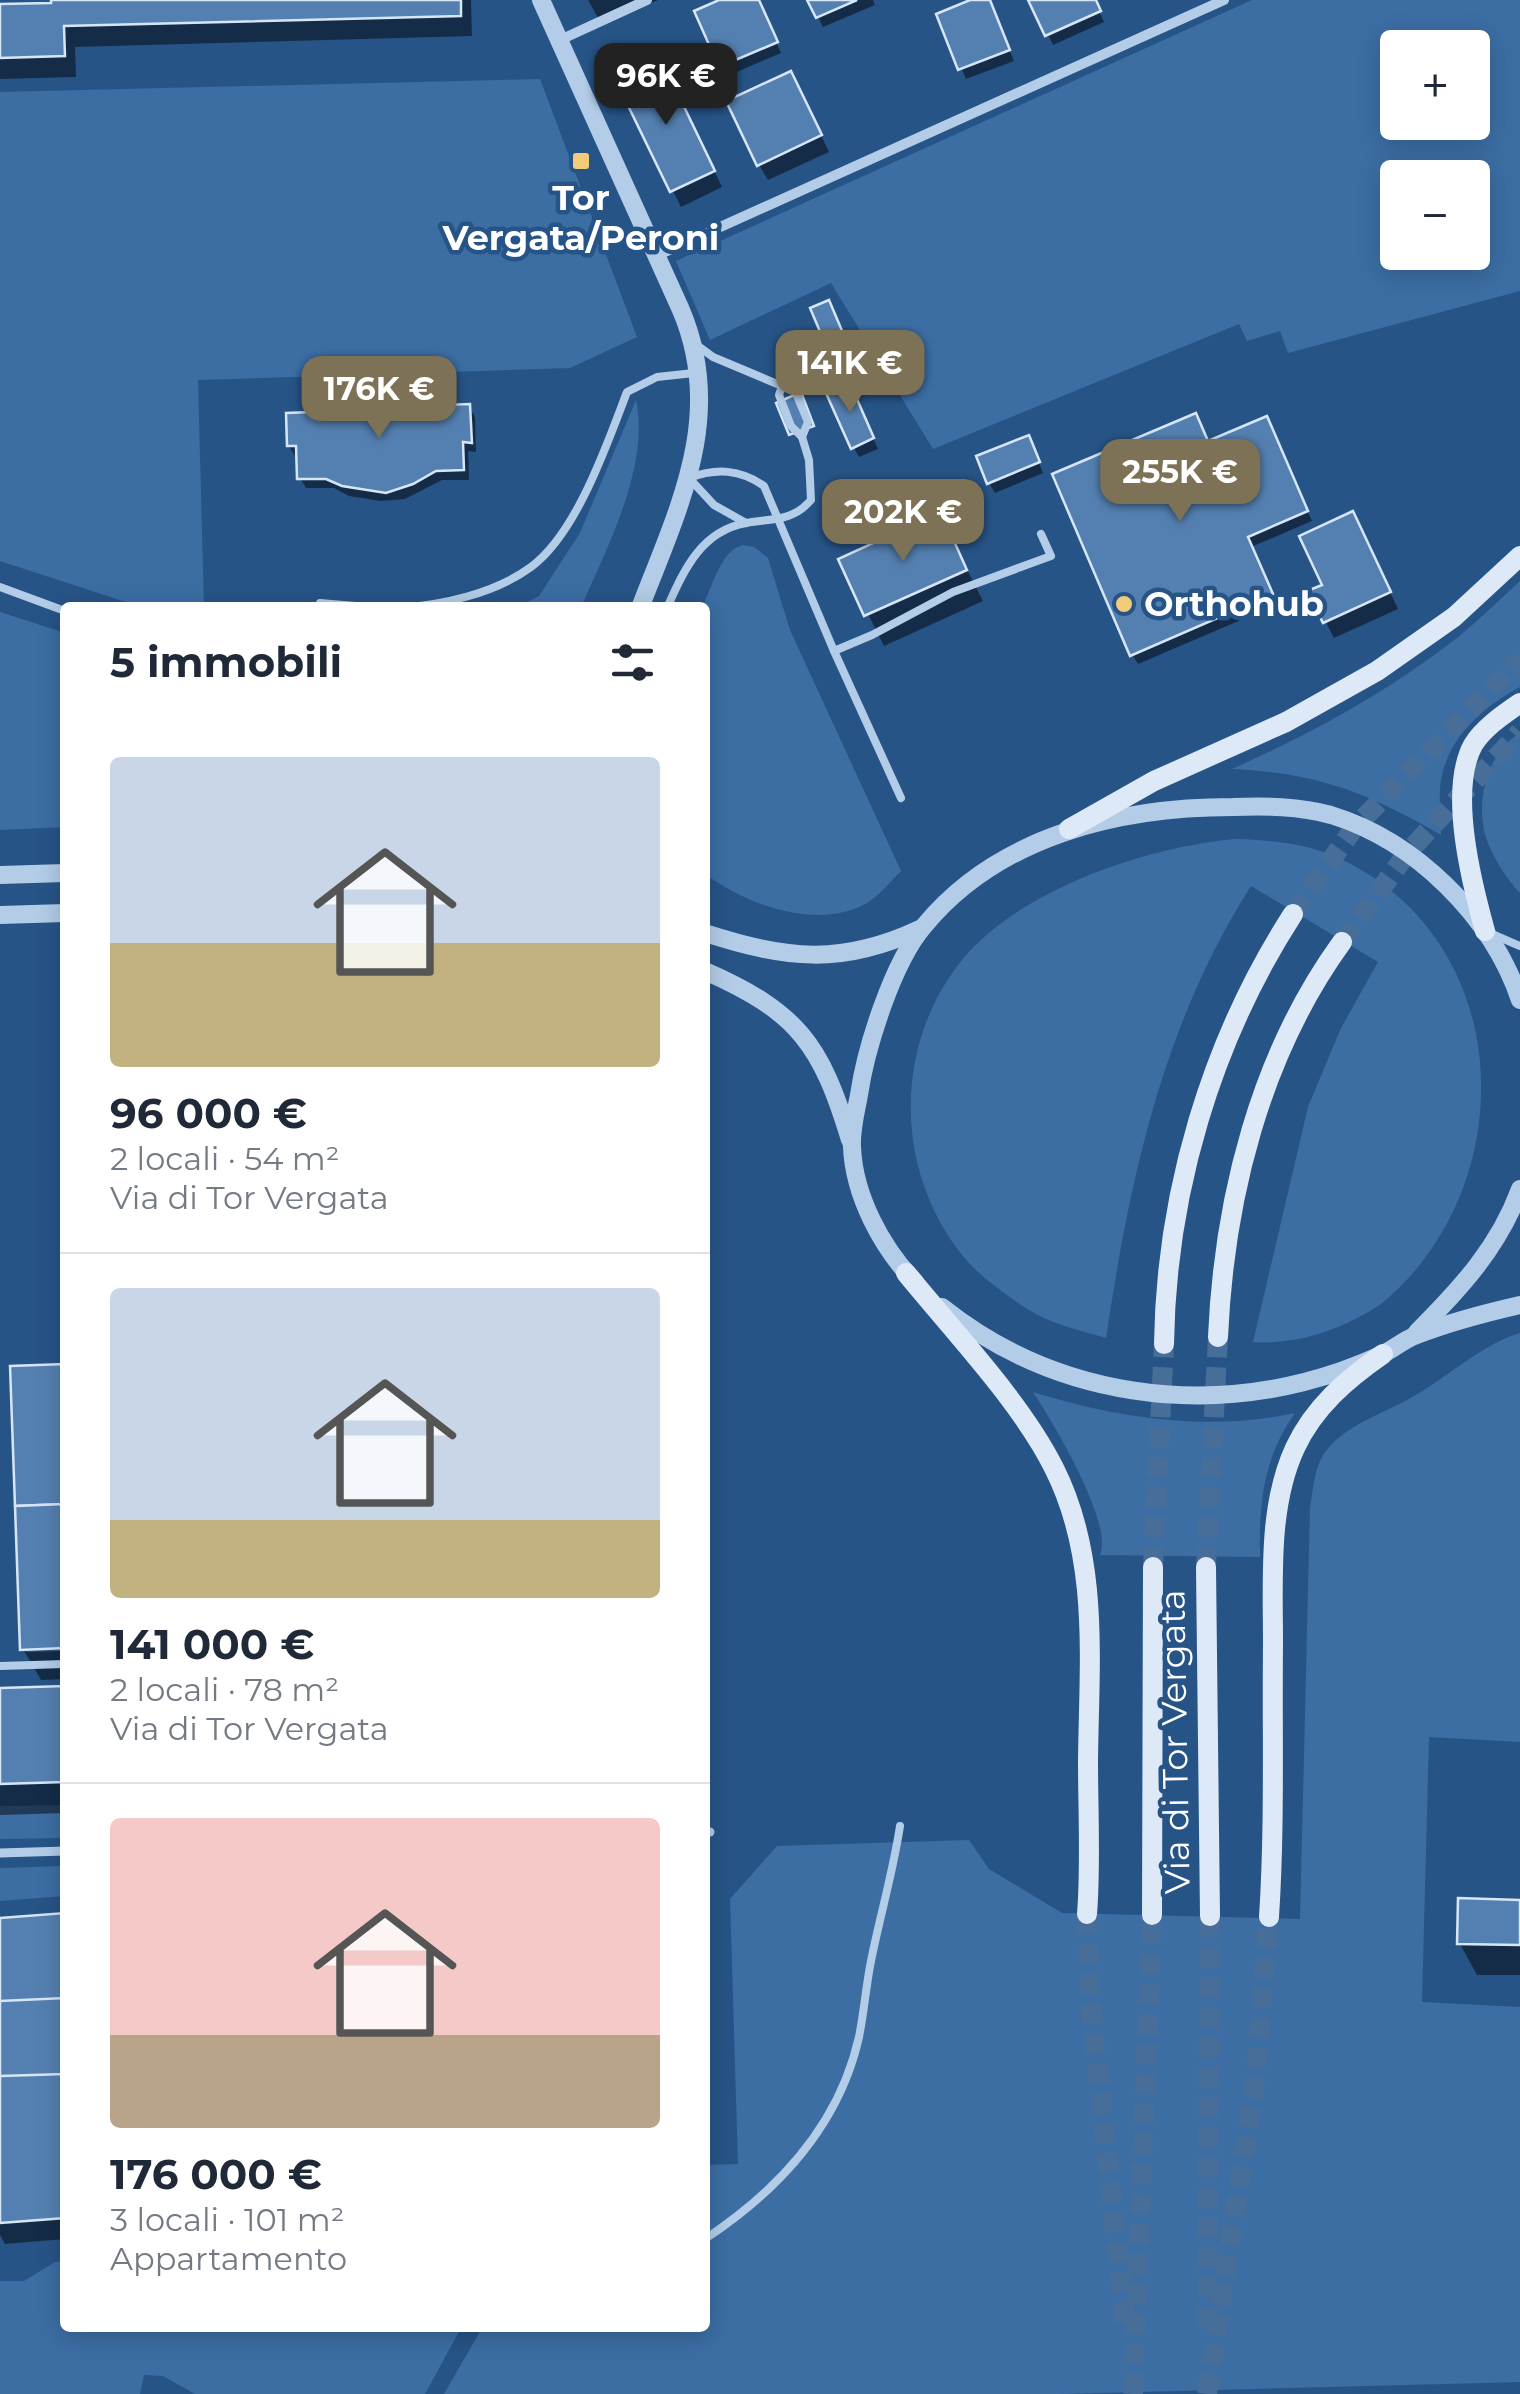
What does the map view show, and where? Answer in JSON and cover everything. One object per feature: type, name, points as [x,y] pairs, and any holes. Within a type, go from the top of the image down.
[{"type":"main road","points":[[1069,829],[1154,781],[1286,722],[1378,671],[1454,617],[1520,556]]},
{"type":"main road","points":[[1486,932],[1468,858],[1465,777],[1476,741],[1520,703]]},
{"type":"main road","points":[[1164,1344],[1170,1239],[1196,1132],[1252,984],[1293,914]]},
{"type":"main road","points":[[1218,1338],[1226,1240],[1245,1151],[1264,1092],[1294,1022],[1342,942]]},
{"type":"main road","points":[[906,1273],[1032,1430],[1064,1490],[1079,1532],[1086,1561],[1089,1629],[1087,1914]]},
{"type":"main road","points":[[1269,1917],[1273,1601],[1281,1485],[1297,1444],[1318,1411],[1340,1387],[1383,1354]]},
{"type":"main road","name":"Via di Tor Vergata","points":[[1152,1915],[1153,1567]]},
{"type":"main road","name":"Via di Tor Vergata","points":[[1206,1567],[1210,1916]]},
{"type":"street","points":[[542,0],[656,256],[692,342],[698,372],[698,428],[690,478],[666,548],[641,602]]},
{"type":"street","points":[[560,40],[646,0]]},
{"type":"street","points":[[656,256],[1224,0]]},
{"type":"street","points":[[710,935],[780,954],[838,955],[889,943],[921,928],[975,879],[1069,829],[1143,812],[1193,807],[1278,807],[1331,816],[1360,828],[1423,866],[1486,932],[1520,1000]]},
{"type":"street","points":[[0,876],[60,872]]},
{"type":"street","points":[[0,915],[60,913]]},
{"type":"street","points":[[710,924],[732,942]]},
{"type":"street","points":[[851,1146],[873,1034],[895,977],[921,928]]},
{"type":"street","points":[[710,974],[774,1006],[806,1040],[831,1081],[866,1207],[906,1273],[962,1323],[1050,1371],[1113,1389],[1177,1396],[1241,1392],[1303,1382],[1383,1354],[1413,1336],[1520,1305]]},
{"type":"street","points":[[1413,1336],[1474,1272],[1493,1244],[1520,1188]]},
{"type":"street","points":[[0,1852],[60,1851]]},
{"type":"lane","points":[[692,342],[713,357],[795,391],[808,422],[802,436]]},
{"type":"lane","points":[[445,602],[494,586],[531,567],[555,542],[606,446],[627,392],[657,378],[698,372]]},
{"type":"lane","points":[[670,602],[688,565],[704,544],[724,530],[746,522],[779,520],[802,511],[812,500],[802,436],[791,426],[779,395],[782,386]]},
{"type":"lane","points":[[746,522],[714,505],[690,478],[719,470],[754,478],[764,486],[901,798]]},
{"type":"lane","points":[[834,651],[953,592],[1051,556],[1041,534]]},
{"type":"lane","points":[[0,587],[60,609]]},
{"type":"lane","points":[[1486,932],[1520,946]]},
{"type":"lane","points":[[0,1666],[60,1664]]},
{"type":"lane","points":[[710,2236],[746,2211],[783,2177],[805,2152],[834,2105],[859,2038],[900,1826]]},
{"type":"shaded area","points":[[1252,0],[1520,0],[1520,291],[1288,353],[1280,331],[1247,341],[1239,324],[933,449],[831,283],[710,340],[676,261]]},
{"type":"shaded area","points":[[540,79],[637,337],[570,368],[198,380],[204,602],[126,602],[0,561],[0,92]]},
{"type":"shaded area","points":[[636,400],[639,425],[632,479],[614,533],[583,602],[527,602],[539,596],[580,533]]},
{"type":"shaded area","points":[[754,547],[768,558],[790,630],[901,871],[872,900],[848,911],[827,915],[783,911],[741,896],[710,877],[710,602],[704,602],[723,562],[735,548]]},
{"type":"shaded area","points":[[1520,581],[1520,687],[1479,716],[1449,755],[1440,788],[1441,835],[1341,788],[1291,775],[1232,769],[1377,694],[1457,638]]},
{"type":"shaded area","points":[[0,612],[60,631],[60,827],[0,830]]},
{"type":"shaded area","points":[[1520,733],[1520,893],[1492,851],[1482,811],[1485,785],[1494,761]]},
{"type":"shaded area","points":[[1235,839],[1291,844],[1345,861],[1402,900],[1444,951],[1470,1010],[1481,1073],[1477,1137],[1459,1199],[1427,1256],[1381,1304],[1320,1334],[1287,1341],[1253,1342],[1308,1107],[1341,1028],[1378,962],[1251,886],[1220,938],[1195,992],[1154,1104],[1126,1219],[1106,1338],[1055,1323],[1027,1309],[985,1278],[963,1256],[940,1222],[924,1186],[914,1147],[914,1069],[923,1030],[939,994],[962,960],[1017,912],[1087,876],[1125,862]]},
{"type":"shaded area","points":[[1520,1333],[1520,1742],[1429,1737],[1422,2002],[1520,2007],[1520,2382],[1062,2394],[444,2394],[480,2332],[710,2332],[710,2165],[738,2164],[730,1899],[777,1846],[969,1840],[989,1869],[1062,1913],[1300,1919],[1310,1508],[1318,1467],[1332,1444],[1353,1427],[1414,1396]]},
{"type":"shaded area","points":[[1033,1392],[1097,1409],[1196,1422],[1295,1413],[1276,1447],[1265,1482],[1260,1557],[1100,1555],[1102,1540],[1090,1497]]},
{"type":"shaded area","points":[[60,1805],[60,1838],[0,1839],[0,1806]]},
{"type":"shaded area","points":[[60,1866],[60,1896],[0,1901],[0,1868]]},
{"type":"shaded area","points":[[60,2262],[60,2332],[459,2332],[425,2394],[195,2394],[163,2376],[144,2375],[140,2394],[0,2394],[0,2281],[24,2281]]},
{"type":"building","points":[[51,0],[461,0],[461,16],[64,26],[65,56],[0,58],[0,4]]},
{"type":"building","points":[[719,0],[759,0],[778,42],[719,67],[694,11]]},
{"type":"building","points":[[807,0],[857,0],[816,18]]},
{"type":"building","points":[[970,0],[990,0],[1010,50],[958,70],[936,14]]},
{"type":"building","points":[[1028,0],[1096,0],[1101,11],[1045,36]]},
{"type":"building","points":[[663,63],[715,171],[670,192],[618,85]]},
{"type":"building","points":[[791,71],[822,135],[757,166],[726,101]]},
{"type":"building","points":[[829,300],[843,333],[824,341],[810,308]]},
{"type":"building","points":[[849,381],[874,438],[851,449],[825,391]]},
{"type":"building","points":[[801,392],[814,426],[789,435],[776,403]]},
{"type":"building","points":[[442,397],[443,405],[470,404],[472,443],[463,442],[464,470],[436,471],[386,493],[342,486],[326,479],[297,479],[296,446],[287,446],[286,413],[312,412],[312,402]]},
{"type":"building","points":[[1196,413],[1208,441],[1267,416],[1308,511],[1248,537],[1273,594],[1130,656],[1052,474]]},
{"type":"building","points":[[1029,435],[1040,462],[987,484],[976,456]]},
{"type":"building","points":[[1353,511],[1391,592],[1323,623],[1307,591],[1322,585],[1299,536]]},
{"type":"building","points":[[941,512],[967,570],[864,616],[838,559]]},
{"type":"building","points":[[60,1364],[60,1504],[15,1506],[10,1366]]},
{"type":"building","points":[[60,1504],[60,1648],[20,1650],[15,1506]]},
{"type":"building","points":[[60,1686],[60,1782],[0,1784],[0,1688]]},
{"type":"building","points":[[1458,1898],[1520,1900],[1520,1945],[1457,1944]]},
{"type":"building","points":[[60,1913],[60,2218],[0,2223],[0,1918]]},
{"type":"building","points":[[60,1998],[60,2074],[0,2076],[0,2001]]},
{"type":"tunnel","points":[[1293,914],[1354,828],[1520,659]]},
{"type":"tunnel","points":[[1342,942],[1408,852],[1520,732]]},
{"type":"tunnel","points":[[1206,1567],[1218,1337]]},
{"type":"tunnel","points":[[1153,1567],[1164,1344]]},
{"type":"tunnel","points":[[1087,1914],[1091,2006],[1125,2323]]},
{"type":"tunnel","points":[[1133,2394],[1152,1915]]},
{"type":"tunnel","points":[[1207,2327],[1210,1916]]},
{"type":"tunnel","points":[[1207,2394],[1255,2083],[1269,1917]]},
{"type":"place","name":"Tor Vergata/Peroni","points":[[581,161]]},
{"type":"place","name":"Orthohub","points":[[1124,604]]}]
